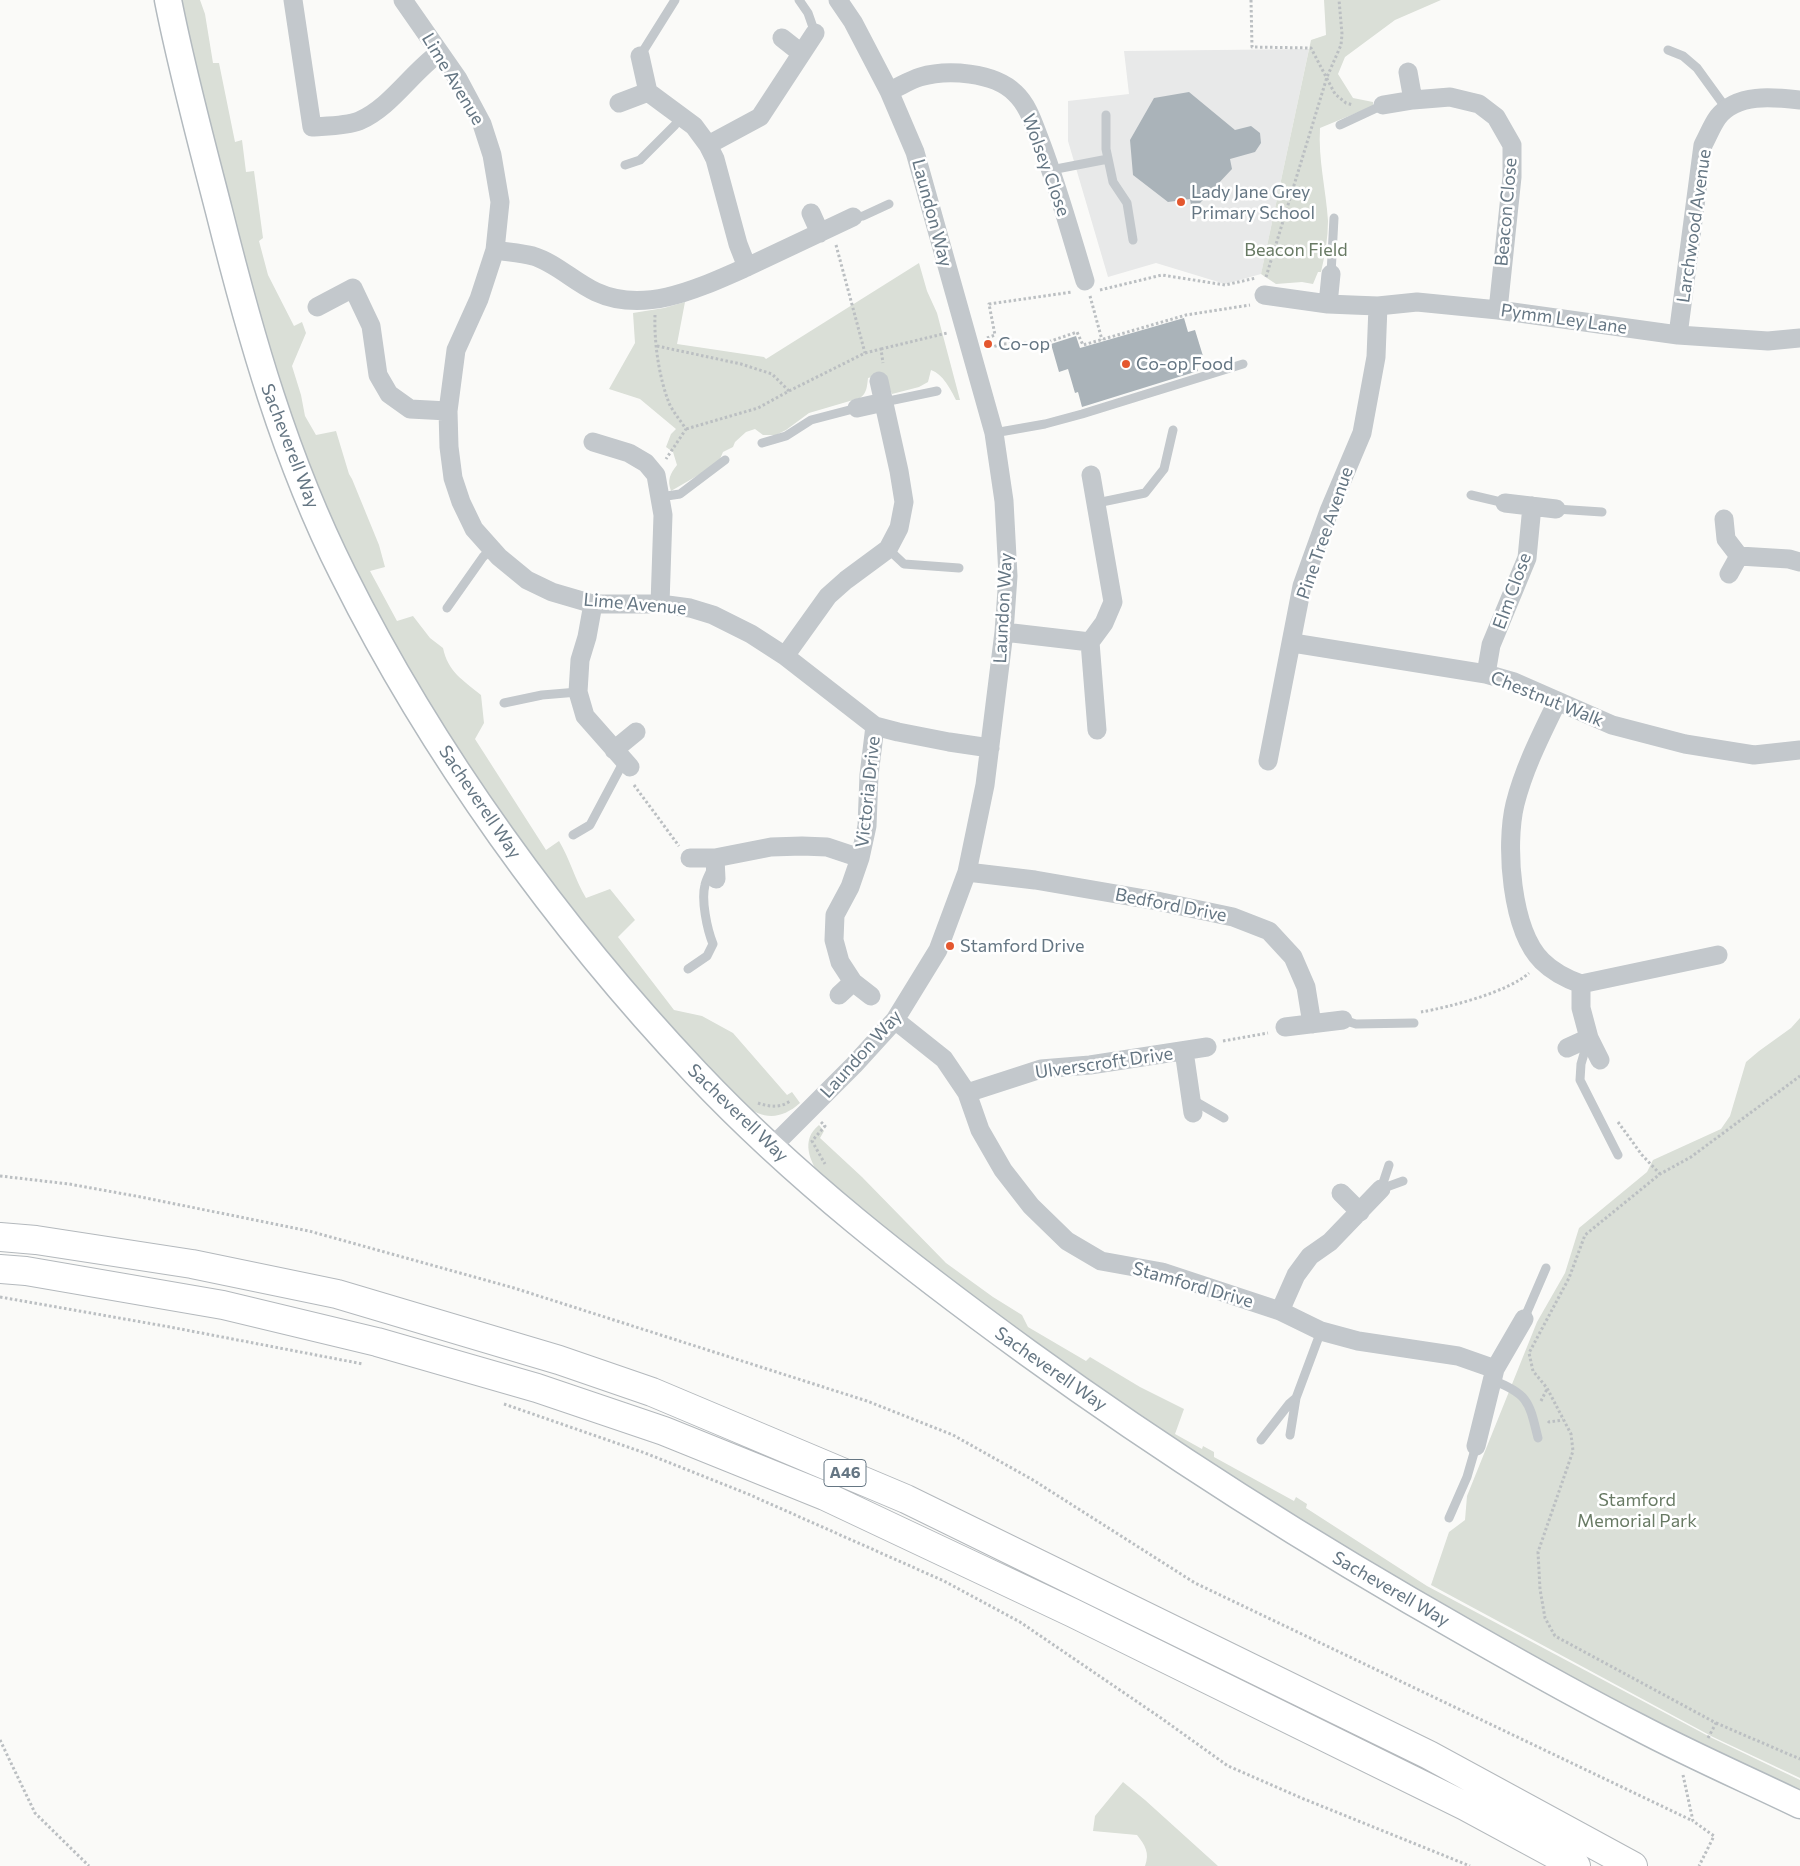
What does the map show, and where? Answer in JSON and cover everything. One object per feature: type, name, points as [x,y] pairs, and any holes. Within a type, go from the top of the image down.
[{"type":"highway","name":"A46","points":[[0,1237],[192,1264],[337,1294],[559,1360],[652,1392],[906,1498],[1429,1755],[1633,1866]]},
{"type":"highway","name":"A46","points":[[0,1269],[26,1271],[223,1305],[377,1342],[537,1388],[664,1431],[825,1496],[1056,1604],[1466,1806],[1576,1866]]},
{"type":"street","name":"Sacheverell Way","points":[[168,0],[208,171],[260,365],[285,438],[342,573],[392,666],[448,756],[510,848],[576,936],[637,1008],[700,1077],[772,1147],[882,1243],[973,1313],[1141,1432],[1288,1528],[1374,1581],[1506,1656],[1638,1727],[1800,1805]]},
{"type":"street","points":[[292,0],[312,127],[357,122],[379,110],[426,62],[439,53]]},
{"type":"street","name":"Lime Avenue","points":[[403,0],[458,79],[482,124],[492,156],[500,202],[495,250],[479,299],[456,350],[448,411],[449,447],[453,478],[461,502],[474,529],[491,549],[527,580],[552,592],[593,604],[660,604],[690,608],[713,615],[751,634],[785,656],[875,726],[941,741],[990,748]]},
{"type":"street","name":"Laundon Way","points":[[772,1147],[896,1020],[938,950],[967,872],[985,786],[1004,632],[1008,576],[1004,501],[994,433],[915,152],[889,91],[853,22],[838,0]]},
{"type":"street","points":[[708,144],[760,117],[815,33]]},
{"type":"street","points":[[782,38],[801,53]]},
{"type":"street","points":[[640,56],[648,92],[694,126],[708,144],[715,159],[738,244],[747,268]]},
{"type":"street","points":[[1408,72],[1413,100]]},
{"type":"street","name":"Wolsey Close","points":[[889,91],[920,77],[944,73],[963,73],[996,80],[1015,93],[1029,112],[1051,170],[1085,281]]},
{"type":"street","points":[[619,103],[648,92]]},
{"type":"street","name":"Beacon Close","points":[[1383,105],[1450,96],[1479,104],[1496,117],[1512,145],[1512,177],[1498,310]]},
{"type":"street","points":[[1726,108],[1743,101],[1770,97],[1800,100]]},
{"type":"street","name":"Larchwood Avenue","points":[[1678,334],[1703,145],[1717,118],[1726,108]]},
{"type":"street","points":[[811,213],[826,231]]},
{"type":"street","points":[[495,250],[533,256],[558,268],[598,293],[626,301],[655,300],[689,290],[747,268],[853,217]]},
{"type":"street","points":[[1328,304],[1331,274]]},
{"type":"street","points":[[317,307],[353,288],[371,326],[378,375],[389,394],[410,409],[448,411]]},
{"type":"street","name":"Pymm Ley Lane","points":[[1264,295],[1328,304],[1378,306],[1417,302],[1498,310],[1678,334],[1768,341],[1800,338]]},
{"type":"street","name":"Pine Tree Avenue","points":[[1268,761],[1293,643],[1302,586],[1329,510],[1362,433],[1376,357],[1378,306]]},
{"type":"street","points":[[785,656],[828,596],[888,549],[899,528],[904,502],[900,471],[879,381]]},
{"type":"street","points":[[857,408],[884,402]]},
{"type":"street","points":[[593,442],[629,453],[646,463],[656,475],[663,515],[660,604]]},
{"type":"street","points":[[1092,475],[1113,602],[1104,623],[1090,642],[1097,730]]},
{"type":"street","points":[[1505,504],[1556,509]]},
{"type":"street","name":"Elm Close","points":[[1486,674],[1491,645],[1527,558],[1532,506]]},
{"type":"street","points":[[1724,519],[1726,539],[1739,556],[1790,559],[1800,562]]},
{"type":"street","points":[[1729,574],[1739,556]]},
{"type":"street","points":[[593,604],[587,637],[580,660],[578,692],[585,716],[623,759],[636,732]]},
{"type":"street","points":[[1004,632],[1090,642]]},
{"type":"street","name":"Chestnut Walk","points":[[1293,643],[1486,674],[1514,682],[1612,725],[1684,744],[1754,755],[1800,750]]},
{"type":"street","points":[[1557,702],[1528,763],[1515,805],[1510,846],[1513,887],[1522,926],[1533,949],[1543,961],[1563,976],[1581,984],[1718,955]]},
{"type":"street","name":"Victoria Drive","points":[[871,996],[853,982],[840,962],[834,940],[835,915],[850,886],[860,858],[867,826],[869,775],[875,726]]},
{"type":"street","name":"Victoria Drive","points":[[690,858],[715,858],[771,847],[802,846],[827,847],[860,858]]},
{"type":"street","points":[[715,858],[716,879]]},
{"type":"street","name":"Bedford Drive","points":[[967,872],[1035,880],[1157,901],[1233,917],[1269,931],[1293,957],[1306,987],[1312,1024]]},
{"type":"street","points":[[839,995],[853,982]]},
{"type":"street","points":[[1581,984],[1581,1008],[1589,1038],[1600,1060]]},
{"type":"street","name":"Stamford Drive","points":[[896,1020],[944,1060],[967,1093],[980,1130],[1003,1170],[1031,1206],[1067,1241],[1102,1261],[1162,1272],[1280,1311],[1321,1331],[1358,1341],[1458,1356],[1493,1374]]},
{"type":"street","points":[[1285,1027],[1344,1020]]},
{"type":"street","points":[[1567,1048],[1589,1038]]},
{"type":"street","name":"Ulverscroft Drive","points":[[967,1093],[1041,1069],[1090,1065],[1207,1047]]},
{"type":"street","name":"Ulverscroft Drive","points":[[1184,1051],[1192,1106]]},
{"type":"street","points":[[1280,1311],[1296,1275],[1310,1256],[1330,1242],[1381,1189]]},
{"type":"street","points":[[1341,1193],[1360,1212]]},
{"type":"street","points":[[1476,1446],[1493,1374],[1524,1319]]},
{"type":"lane","points":[[640,56],[675,0]]},
{"type":"lane","points":[[800,0],[808,12],[815,33]]},
{"type":"lane","points":[[1668,50],[1683,56],[1698,68],[1726,108]]},
{"type":"lane","points":[[1340,125],[1383,105]]},
{"type":"lane","points":[[1106,115],[1106,149],[1108,159],[1114,182],[1126,203],[1133,240]]},
{"type":"lane","points":[[625,165],[640,160],[676,125],[681,116]]},
{"type":"lane","points":[[1051,170],[1108,159]]},
{"type":"lane","points":[[853,217],[863,216],[890,204]]},
{"type":"lane","points":[[1331,274],[1334,218]]},
{"type":"lane","points":[[994,433],[1045,424],[1082,414],[1243,364]]},
{"type":"lane","points":[[884,402],[937,391]]},
{"type":"lane","points":[[762,443],[786,436],[811,420],[857,408]]},
{"type":"lane","points":[[1097,503],[1145,493],[1164,469],[1173,430]]},
{"type":"lane","points":[[660,498],[680,494],[725,460]]},
{"type":"lane","points":[[1471,495],[1505,504]]},
{"type":"lane","points":[[1556,509],[1602,512]]},
{"type":"lane","points":[[447,608],[483,557],[491,549]]},
{"type":"lane","points":[[888,549],[904,564],[959,568]]},
{"type":"lane","points":[[504,703],[542,695],[578,692]]},
{"type":"lane","points":[[573,835],[590,826],[623,759]]},
{"type":"lane","points":[[688,969],[707,956],[712,944],[708,930],[704,886],[715,858]]},
{"type":"lane","points":[[1344,1020],[1356,1024],[1414,1023]]},
{"type":"lane","points":[[1589,1038],[1581,1064],[1580,1080],[1618,1155]]},
{"type":"lane","points":[[1192,1106],[1224,1118]]},
{"type":"lane","points":[[1381,1189],[1389,1165]]},
{"type":"lane","points":[[1381,1189],[1403,1181]]},
{"type":"lane","points":[[1524,1319],[1546,1268]]},
{"type":"lane","points":[[1290,1435],[1296,1398],[1321,1331]]},
{"type":"lane","points":[[1493,1374],[1526,1398],[1538,1438]]},
{"type":"lane","points":[[1261,1440],[1289,1404],[1296,1398]]},
{"type":"lane","points":[[1449,1518],[1467,1477],[1476,1446]]},
{"type":"path","points":[[1251,0],[1252,47],[1311,48],[1335,94],[1346,103],[1356,106],[1383,105]]},
{"type":"path","points":[[992,347],[1003,344],[1048,342],[1077,332],[1083,345],[1186,314],[1256,304],[1264,295],[1266,276],[1327,76],[1341,45],[1339,0]]},
{"type":"path","points":[[826,231],[865,353]]},
{"type":"path","points":[[1102,340],[1089,293],[1162,275],[1225,285],[1266,276]]},
{"type":"path","points":[[987,338],[995,335],[989,304],[1087,289],[1085,281]]},
{"type":"path","points":[[655,300],[654,334],[660,377],[670,404],[686,429]]},
{"type":"path","points":[[657,346],[741,364],[772,374],[789,391]]},
{"type":"path","points":[[656,475],[686,429],[758,408],[865,353],[881,348],[884,370],[879,381]]},
{"type":"path","points":[[623,759],[631,781],[676,844],[690,858]]},
{"type":"path","points":[[1413,1013],[1467,1002],[1521,981],[1543,961]]},
{"type":"path","points":[[1207,1047],[1212,1042],[1276,1032],[1285,1027]]},
{"type":"path","points":[[1800,1076],[1691,1157],[1660,1174],[1585,1235],[1569,1278],[1529,1353],[1533,1371],[1547,1388],[1571,1434],[1573,1451],[1538,1552],[1540,1589],[1545,1618],[1555,1636],[1716,1722],[1800,1759]]},
{"type":"path","points":[[754,1099],[767,1106],[777,1106],[784,1105],[798,1094],[824,1126],[812,1140],[827,1168]]},
{"type":"path","points":[[1616,1119],[1642,1155],[1660,1174]]},
{"type":"path","points":[[0,1176],[123,1194],[310,1231],[514,1288],[867,1400],[952,1435],[1033,1480],[1195,1583],[1693,1821],[1714,1836],[1699,1866]]},
{"type":"path","points":[[0,1297],[373,1366]]},
{"type":"path","points":[[496,1402],[645,1454],[748,1494],[944,1582],[1020,1622],[1228,1766],[1299,1797],[1470,1866]]},
{"type":"path","points":[[1546,1417],[1549,1422],[1563,1420]]},
{"type":"path","points":[[1693,1821],[1681,1767],[1698,1756],[1716,1722]]},
{"type":"path","points":[[0,1740],[35,1813],[89,1866]]},
{"type":"shaded area","name":"Lady Jane Grey Primary School","points":[[1309,49],[1261,274],[1225,284],[1156,263],[1108,277],[1068,141],[1068,101],[1129,94],[1124,51]]},
{"type":"green space","points":[[178,0],[200,0],[205,14],[213,63],[219,63],[235,142],[242,140],[246,172],[254,171],[263,238],[259,241],[268,275],[294,326],[302,322],[306,333],[292,366],[305,416],[316,435],[336,431],[349,474],[379,545],[385,567],[370,571],[397,621],[413,616],[430,638],[443,648],[445,656],[457,675],[481,695],[484,723],[475,739],[546,850],[559,841],[586,898],[610,889],[635,920],[618,937],[674,1010],[702,1016],[733,1033],[787,1095],[792,1092],[800,1103],[786,1113],[772,1116],[765,1115],[743,1104],[647,1005],[510,831],[420,690],[372,608],[321,499],[269,358]]},
{"type":"green space","name":"Beacon Field","points":[[1324,0],[1441,0],[1395,20],[1345,57],[1338,74],[1353,98],[1373,102],[1373,106],[1320,128],[1320,151],[1328,221],[1321,272],[1318,272],[1313,284],[1302,282],[1276,284],[1261,274],[1311,40],[1326,35]]},
{"type":"green space","points":[[919,263],[927,291],[937,313],[960,400],[956,400],[943,379],[931,370],[928,382],[919,387],[892,394],[883,374],[868,378],[865,392],[860,398],[809,413],[776,435],[763,435],[755,429],[746,432],[735,442],[733,447],[723,452],[720,459],[702,473],[671,491],[670,477],[677,465],[673,452],[666,447],[671,434],[676,429],[640,399],[609,389],[635,343],[633,313],[664,308],[685,302],[677,344],[764,357],[766,359]]},
{"type":"green space","name":"Stamford Memorial Park","points":[[1800,1018],[1800,1778],[1713,1737],[1431,1585],[1449,1532],[1465,1520],[1467,1496],[1537,1322],[1565,1273],[1579,1228],[1647,1172],[1653,1160],[1721,1129],[1730,1116],[1746,1062],[1791,1028]]},
{"type":"green space","points":[[819,1125],[824,1131],[820,1138],[862,1177],[946,1263],[993,1297],[1022,1315],[1028,1327],[1086,1361],[1090,1357],[1140,1387],[1184,1409],[1175,1434],[1202,1449],[1203,1446],[1214,1452],[1214,1457],[1294,1501],[1296,1497],[1307,1504],[1306,1508],[1427,1586],[1712,1738],[1800,1780],[1800,1794],[1645,1718],[1482,1631],[1174,1442],[978,1304],[821,1177],[813,1165],[808,1144],[813,1131]]},
{"type":"green space","points":[[1123,1782],[1218,1866],[1145,1866],[1146,1849],[1137,1835],[1093,1831],[1095,1816]]},
{"type":"building","points":[[1189,92],[1235,130],[1251,126],[1260,133],[1261,143],[1255,152],[1230,159],[1232,169],[1200,203],[1191,205],[1190,199],[1168,202],[1133,175],[1130,140],[1154,98]]},
{"type":"building","name":"Co-op Food","points":[[1184,318],[1188,332],[1195,330],[1203,356],[1194,358],[1198,371],[1082,407],[1078,392],[1075,393],[1068,369],[1059,372],[1051,344],[1076,336],[1080,348]]},
{"type":"place","name":"Lady Jane Grey Primary School","points":[[1181,202]]},
{"type":"place","name":"Co-op","points":[[988,344]]},
{"type":"place","name":"Co-op Food","points":[[1126,364]]},
{"type":"place","name":"Stamford Drive","points":[[950,946]]}]
